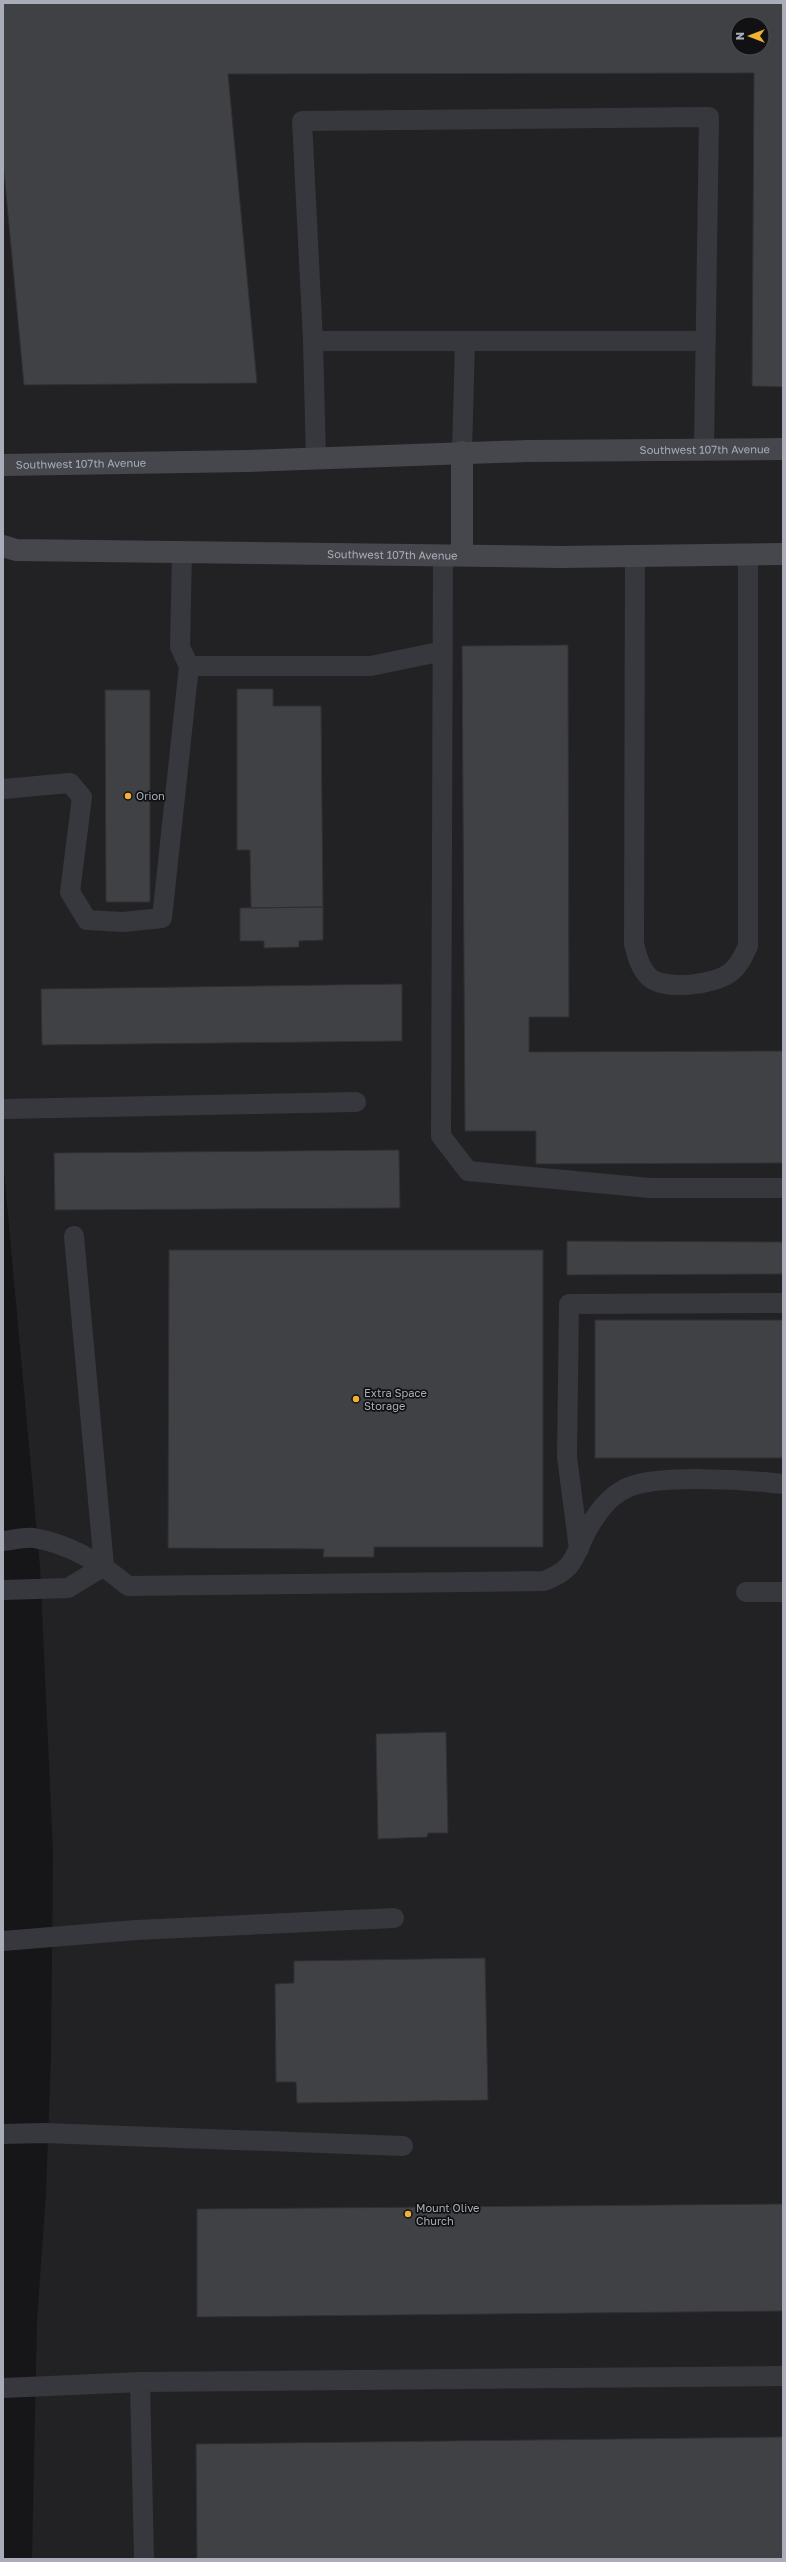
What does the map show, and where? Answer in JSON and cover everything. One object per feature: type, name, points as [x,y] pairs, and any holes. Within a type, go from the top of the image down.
[{"type":"street","name":"Southwest 107th Avenue","points":[[3,465],[316,459],[462,452],[783,449]]},
{"type":"street","points":[[453,555],[462,452]]},
{"type":"street","name":"Southwest 107th Avenue","points":[[3,546],[16,550],[453,555],[635,556],[783,554]]},
{"type":"lane","points":[[316,459],[313,341],[302,121],[709,117],[704,450]]},
{"type":"lane","points":[[313,341],[706,341]]},
{"type":"lane","points":[[462,452],[465,341]]},
{"type":"lane","points":[[3,789],[70,783],[82,797],[70,892],[86,920],[124,922],[162,918],[189,666],[180,647],[182,552]]},
{"type":"lane","points":[[453,555],[443,651],[441,1136],[468,1171],[650,1188],[783,1188]]},
{"type":"lane","points":[[635,556],[634,944],[638,962],[649,977],[659,983],[686,984],[715,980],[731,972],[741,962],[748,946],[748,555]]},
{"type":"lane","points":[[189,666],[371,666],[443,651]]},
{"type":"lane","points":[[3,1109],[356,1102]]},
{"type":"lane","points":[[74,1236],[104,1566]]},
{"type":"lane","points":[[579,1551],[567,1457],[569,1304],[783,1303]]},
{"type":"lane","points":[[3,1541],[33,1538],[72,1550],[104,1566],[128,1586],[544,1582],[568,1569],[579,1551],[588,1530],[608,1501],[623,1489],[642,1482],[727,1480],[783,1484]]},
{"type":"lane","points":[[3,1590],[68,1588],[104,1566]]},
{"type":"lane","points":[[746,1592],[783,1592]]},
{"type":"lane","points":[[3,1941],[136,1930],[394,1918]]},
{"type":"lane","points":[[3,2134],[44,2132],[403,2146]]},
{"type":"lane","points":[[3,2388],[140,2382],[783,2376]]},
{"type":"lane","points":[[140,2382],[144,2559]]},
{"type":"shaded area","points":[[3,3],[783,3],[783,2559],[32,2559],[37,2320],[46,2193],[51,2057],[53,1852],[40,1567],[3,1160]]},
{"type":"building","points":[[3,3],[783,3],[783,387],[752,386],[754,73],[228,74],[257,383],[24,385],[3,162]]},
{"type":"building","points":[[568,645],[569,1017],[529,1017],[529,1052],[783,1051],[783,1163],[536,1164],[536,1131],[465,1131],[462,646]]},
{"type":"building","points":[[237,689],[273,689],[273,706],[321,706],[323,907],[251,908],[250,850],[237,850]]},
{"type":"building","name":"Orion","points":[[105,690],[150,690],[150,902],[106,902]]},
{"type":"building","points":[[323,907],[323,940],[299,941],[299,947],[264,948],[264,941],[240,941],[240,908]]},
{"type":"building","points":[[402,984],[402,1041],[42,1045],[41,989]]},
{"type":"building","points":[[399,1150],[400,1208],[55,1210],[54,1153]]},
{"type":"building","points":[[567,1241],[783,1242],[783,1274],[567,1275]]},
{"type":"building","name":"Extra Space Storage","points":[[169,1250],[543,1250],[543,1547],[374,1547],[374,1557],[323,1557],[324,1549],[168,1548]]},
{"type":"building","points":[[595,1320],[783,1320],[783,1458],[595,1458]]},
{"type":"building","points":[[446,1732],[448,1833],[428,1833],[427,1837],[378,1839],[376,1734]]},
{"type":"building","points":[[485,1958],[488,2100],[297,2103],[296,2082],[276,2082],[275,1984],[294,1983],[294,1961]]},
{"type":"building","points":[[783,2204],[783,2311],[197,2317],[197,2209]]},
{"type":"building","points":[[783,2437],[783,2559],[197,2559],[196,2444]]},
{"type":"place","name":"Orion","points":[[128,796]]},
{"type":"place","name":"Extra Space Storage","points":[[356,1399]]},
{"type":"place","name":"Mount Olive Church","points":[[408,2214]]}]
